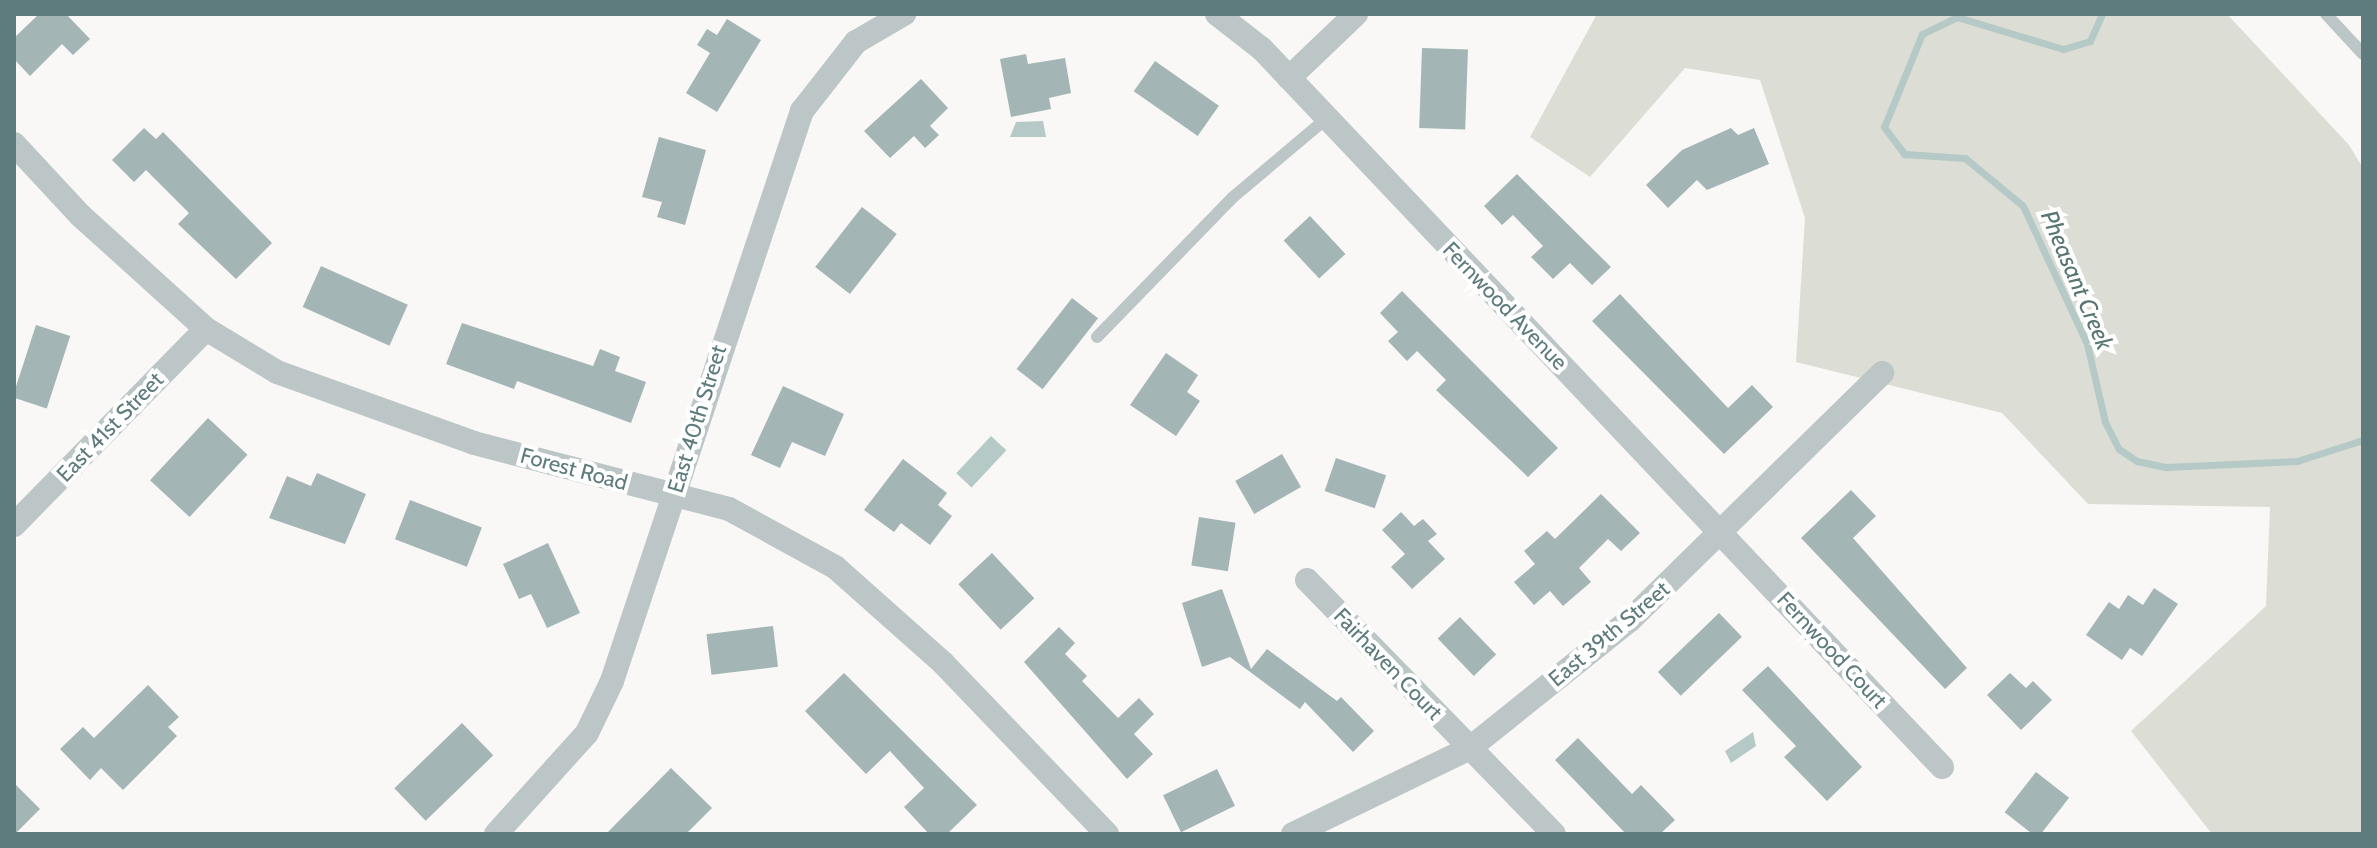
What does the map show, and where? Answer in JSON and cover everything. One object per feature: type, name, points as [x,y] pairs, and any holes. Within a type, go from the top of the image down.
[{"type":"street","name":"East 40th Street","points":[[496,834],[587,733],[612,681],[802,111],[856,42],[904,14]]},
{"type":"street","points":[[1217,14],[1289,78],[1356,14]]},
{"type":"street","name":"Fernwood Avenue","points":[[1289,78],[1722,534]]},
{"type":"street","name":"Forest Road","points":[[14,144],[81,216],[206,329],[277,372],[474,443],[729,509],[835,567],[943,663],[1107,834]]},
{"type":"street","name":"East 41st Street","points":[[14,525],[206,329]]},
{"type":"street","name":"East 39th Street","points":[[1293,834],[1470,748],[1630,620],[1722,534],[1882,373]]},
{"type":"street","name":"Fernwood Court","points":[[1722,534],[1942,767]]},
{"type":"street","name":"Fairhaven Court","points":[[1307,580],[1554,834]]},
{"type":"lane","points":[[2326,14],[2363,54]]},
{"type":"lane","points":[[1097,337],[1222,207],[1327,118]]},
{"type":"shaded area","points":[[1597,14],[2227,14],[2349,145],[2363,168],[2363,834],[2212,834],[2131,731],[2266,606],[2270,507],[2088,504],[2002,413],[1796,362],[1805,218],[1760,80],[1685,68],[1590,177],[1530,137]]},
{"type":"shaded area","points":[[1043,121],[1046,137],[1010,137],[1016,122]]},
{"type":"shaded area","points":[[991,436],[1006,450],[972,488],[956,473]]},
{"type":"shaded area","points":[[1753,732],[1756,746],[1731,763],[1725,751]]},
{"type":"building","points":[[39,14],[66,14],[90,39],[73,55],[62,44],[30,76],[14,59],[14,38]]},
{"type":"building","points":[[727,19],[761,40],[717,112],[686,93],[710,53],[697,45],[707,29],[717,35]]},
{"type":"building","points":[[1422,48],[1468,50],[1465,130],[1419,128]]},
{"type":"building","points":[[1026,54],[1028,64],[1065,58],[1071,93],[1049,98],[1051,109],[1011,117],[1000,59]]},
{"type":"building","points":[[1155,61],[1219,106],[1198,136],[1134,91]]},
{"type":"building","points":[[921,79],[948,108],[930,126],[939,135],[925,148],[914,136],[890,158],[864,131]]},
{"type":"building","points":[[144,128],[156,139],[163,132],[272,243],[236,279],[178,224],[189,213],[146,170],[134,182],[112,160]]},
{"type":"building","points":[[1731,128],[1738,135],[1754,128],[1769,164],[1707,190],[1697,180],[1668,208],[1646,185],[1682,150]]},
{"type":"building","points":[[659,137],[706,150],[685,225],[657,217],[662,202],[642,197]]},
{"type":"building","points":[[1517,174],[1611,267],[1592,285],[1570,263],[1553,279],[1531,257],[1543,246],[1513,215],[1502,225],[1484,206]]},
{"type":"building","points":[[862,207],[897,234],[850,294],[815,267]]},
{"type":"building","points":[[1310,216],[1345,254],[1319,279],[1284,241]]},
{"type":"building","points":[[321,266],[408,305],[389,346],[303,307]]},
{"type":"building","points":[[1402,291],[1558,448],[1528,477],[1436,390],[1446,380],[1417,351],[1407,361],[1388,341],[1398,332],[1380,313]]},
{"type":"building","points":[[1620,294],[1728,408],[1752,385],[1773,407],[1724,454],[1592,321]]},
{"type":"building","points":[[1072,298],[1098,318],[1043,389],[1017,369]]},
{"type":"building","points":[[462,323],[593,366],[600,349],[620,357],[615,371],[646,382],[631,423],[517,381],[514,389],[446,364]]},
{"type":"building","points":[[36,325],[70,336],[47,408],[14,398]]},
{"type":"building","points":[[1166,353],[1198,375],[1187,392],[1200,401],[1176,436],[1130,405]]},
{"type":"building","points":[[783,386],[844,414],[825,456],[792,442],[780,468],[751,455]]},
{"type":"building","points":[[208,418],[247,455],[190,517],[150,480]]},
{"type":"building","points":[[1282,454],[1301,487],[1254,514],[1235,481]]},
{"type":"building","points":[[1336,458],[1386,475],[1375,508],[1325,491]]},
{"type":"building","points":[[903,459],[947,493],[938,505],[952,516],[930,545],[901,523],[894,532],[864,510]]},
{"type":"building","points":[[317,473],[366,494],[345,544],[269,518],[287,476],[311,486]]},
{"type":"building","points":[[1851,490],[1876,516],[1853,538],[1967,668],[1945,689],[1801,538]]},
{"type":"building","points":[[1601,494],[1640,533],[1621,551],[1608,539],[1579,568],[1591,582],[1563,606],[1550,591],[1534,605],[1514,582],[1535,564],[1524,551],[1547,531],[1555,539]]},
{"type":"building","points":[[410,500],[482,528],[467,567],[395,539]]},
{"type":"building","points":[[1401,512],[1414,526],[1423,519],[1437,534],[1428,541],[1445,559],[1412,589],[1391,567],[1405,554],[1382,530]]},
{"type":"building","points":[[1199,517],[1236,523],[1228,571],[1191,565]]},
{"type":"building","points":[[548,543],[580,613],[547,628],[531,594],[519,599],[503,564]]},
{"type":"building","points":[[992,553],[1034,598],[1001,630],[958,584]]},
{"type":"building","points":[[2154,588],[2178,604],[2142,656],[2130,648],[2122,660],[2086,635],[2109,602],[2119,609],[2128,595],[2143,605]]},
{"type":"building","points":[[1222,589],[1251,669],[1267,649],[1337,701],[1341,697],[1374,731],[1353,752],[1305,702],[1300,709],[1230,657],[1202,667],[1182,603]]},
{"type":"building","points":[[1719,613],[1742,637],[1681,696],[1658,672]]},
{"type":"building","points":[[1460,617],[1496,654],[1474,676],[1438,639]]},
{"type":"building","points":[[773,626],[778,667],[711,675],[706,634]]},
{"type":"building","points":[[1059,627],[1075,643],[1065,654],[1087,676],[1082,681],[1118,718],[1139,698],[1154,714],[1134,734],[1153,754],[1127,779],[1024,662]]},
{"type":"building","points":[[1768,666],[1862,767],[1827,801],[1784,757],[1796,746],[1742,690]]},
{"type":"building","points":[[844,673],[977,805],[947,834],[929,834],[904,807],[924,788],[890,751],[866,774],[805,711]]},
{"type":"building","points":[[2010,673],[2026,688],[2033,681],[2052,700],[2021,730],[1987,695]]},
{"type":"building","points":[[148,685],[179,717],[168,727],[177,736],[123,790],[101,768],[90,780],[60,749],[83,727],[94,738]]},
{"type":"building","points":[[462,723],[493,755],[426,821],[394,788]]},
{"type":"building","points":[[1578,738],[1632,794],[1641,785],[1675,820],[1660,834],[1626,834],[1555,760]]},
{"type":"building","points":[[671,768],[712,808],[686,834],[606,834]]},
{"type":"building","points":[[1217,769],[1235,806],[1181,832],[1163,795]]},
{"type":"building","points":[[2036,772],[2069,798],[2041,834],[2033,834],[2005,812]]},
{"type":"building","points":[[14,783],[40,809],[15,834],[14,834]]},
{"type":"waterway","name":"Pheasant Creek","points":[[2102,14],[2090,41],[2063,49],[1957,17],[1922,34],[1884,127],[1904,154],[1965,158],[2023,206],[2087,344],[2105,422],[2119,449],[2137,461],[2166,467],[2297,461],[2363,440]]}]
